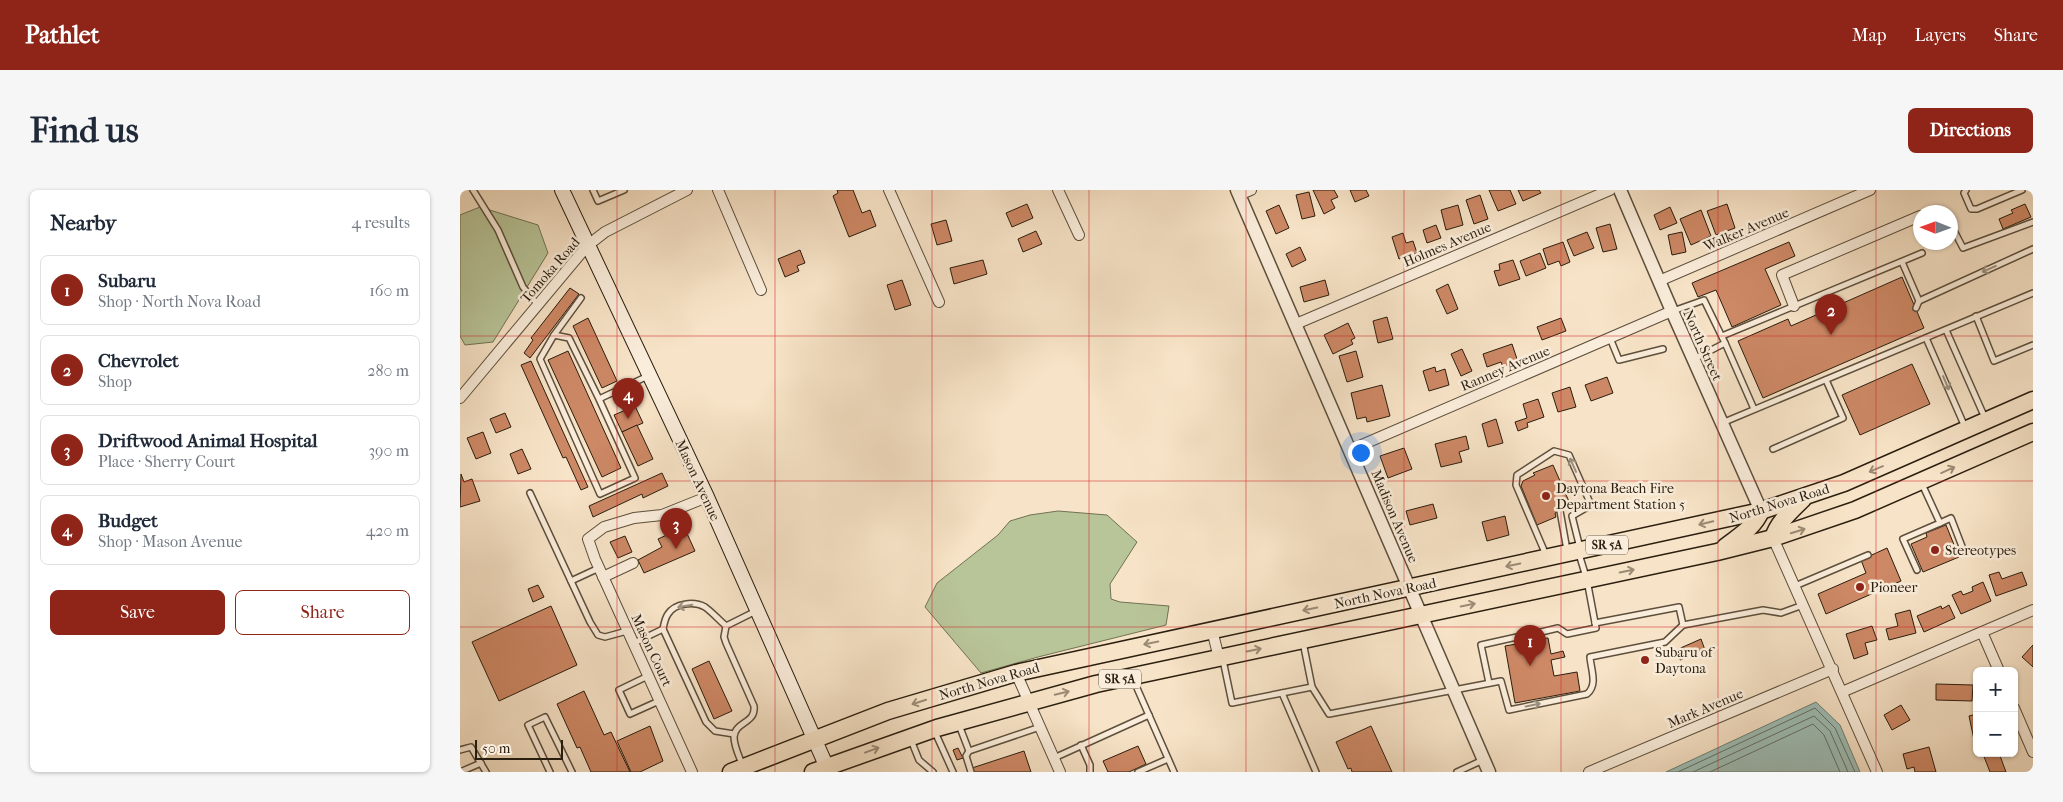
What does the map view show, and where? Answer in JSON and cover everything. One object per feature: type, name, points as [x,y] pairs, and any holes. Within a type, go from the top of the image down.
[{"type":"main road","name":"Mason Avenue","points":[[563,190],[587,246],[707,497],[814,738],[823,770]]},
{"type":"main road","name":"North Nova Road","points":[[737,769],[888,711],[1016,673],[1761,511],[1844,483],[2033,400]]},
{"type":"main road","name":"North Nova Road","points":[[823,770],[934,729],[1029,702],[1221,657],[1717,552],[1773,538],[1855,510],[2033,432]]},
{"type":"main road","points":[[1773,538],[1784,518],[1804,498]]},
{"type":"main road","points":[[1717,552],[1749,529],[1757,520],[1761,511]]},
{"type":"street","points":[[718,190],[761,290]]},
{"type":"street","points":[[889,190],[939,302]]},
{"type":"street","points":[[1058,190],[1079,235]]},
{"type":"street","name":"Holmes Avenue","points":[[1296,324],[1610,190]]},
{"type":"street","name":"North Street","points":[[1620,190],[1693,360],[1761,511]]},
{"type":"street","name":"Walker Avenue","points":[[1659,281],[1870,190]]},
{"type":"street","name":"Tomoka Road","points":[[461,392],[587,246],[605,232],[684,191]]},
{"type":"street","name":"Madison Avenue","points":[[1243,192],[1296,324],[1486,766]]},
{"type":"street","points":[[1794,306],[1782,275],[1913,219]]},
{"type":"street","name":"Ranney Avenue","points":[[1350,450],[1672,311]]},
{"type":"street","name":"Mason Court","points":[[692,772],[601,573],[588,539],[604,528],[634,518],[662,515],[707,497]]},
{"type":"street","points":[[1773,538],[1877,772]]},
{"type":"street","points":[[601,573],[633,563]]},
{"type":"street","points":[[1842,692],[2033,610]]},
{"type":"street","points":[[1212,630],[1221,657]]},
{"type":"street","points":[[1982,632],[1996,667]]},
{"type":"street","name":"Mark Avenue","points":[[1588,772],[1832,669]]},
{"type":"street","points":[[1016,673],[1060,772]]},
{"type":"street","points":[[2016,712],[2033,752]]},
{"type":"lane","points":[[472,190],[498,230],[523,287],[538,305]]},
{"type":"lane","points":[[593,190],[598,201],[624,190]]},
{"type":"lane","points":[[1966,190],[1964,193],[1971,209],[1977,209],[2022,190]]},
{"type":"lane","points":[[1958,240],[1962,248],[2033,222]]},
{"type":"lane","points":[[1916,308],[1920,301],[2033,249]]},
{"type":"lane","points":[[1722,336],[1922,253]]},
{"type":"lane","points":[[1902,262],[1920,301]]},
{"type":"lane","points":[[1722,423],[2033,293]]},
{"type":"lane","points":[[554,335],[569,338],[635,478],[600,494],[540,359],[554,335],[581,298]]},
{"type":"lane","points":[[1672,311],[1704,300],[1754,410]]},
{"type":"lane","points":[[1976,316],[1994,361],[2033,345]]},
{"type":"lane","points":[[1946,330],[1986,421]]},
{"type":"lane","points":[[1610,338],[1619,360],[1663,349]]},
{"type":"lane","points":[[1926,338],[1966,430]]},
{"type":"lane","points":[[1693,360],[1725,343]]},
{"type":"lane","points":[[599,399],[649,376]]},
{"type":"lane","points":[[1773,449],[1843,418],[1826,380]]},
{"type":"lane","points":[[1548,558],[1516,485],[1518,475],[1554,452],[1569,455],[1591,504],[1572,516],[1576,552]]},
{"type":"lane","points":[[1921,482],[1940,523]]},
{"type":"lane","points":[[530,493],[590,622],[598,635],[605,637],[628,630]]},
{"type":"lane","points":[[1560,511],[1587,580],[1596,626]]},
{"type":"lane","points":[[1918,570],[1904,539],[1951,518],[1963,549]]},
{"type":"lane","points":[[1795,586],[1868,555]]},
{"type":"lane","points":[[571,581],[601,573]]},
{"type":"lane","points":[[726,626],[706,608],[690,604],[673,609],[668,613],[663,629],[706,722],[715,731],[734,734]]},
{"type":"lane","points":[[1303,640],[1312,687],[1329,714],[1501,681],[1509,710],[1587,694],[1592,690],[1594,683],[1590,657],[1665,642],[1683,625],[1763,610],[1781,613],[1803,605]]},
{"type":"lane","points":[[1537,633],[1558,628],[1568,634],[1679,607],[1683,625]]},
{"type":"lane","points":[[726,626],[757,610]]},
{"type":"lane","points":[[726,626],[724,637],[754,706],[755,713],[734,734],[737,769]]},
{"type":"lane","points":[[634,643],[663,629]]},
{"type":"lane","points":[[1489,683],[1481,645],[1526,635]]},
{"type":"lane","points":[[1221,657],[1232,703],[1312,687]]},
{"type":"lane","points":[[649,676],[619,690],[630,714],[660,700]]},
{"type":"lane","points":[[1132,677],[1174,772]]},
{"type":"lane","points":[[1282,693],[1316,772]]},
{"type":"lane","points":[[1054,758],[1149,715]]},
{"type":"lane","points":[[550,772],[528,725],[546,717],[572,772]]},
{"type":"lane","points":[[958,722],[969,751]]},
{"type":"lane","points":[[971,772],[966,756],[969,751],[1040,727]]},
{"type":"lane","points":[[934,729],[953,772]]},
{"type":"lane","points":[[910,737],[919,760],[933,772]]},
{"type":"lane","points":[[1081,745],[1090,765],[1090,772]]},
{"type":"lane","points":[[460,750],[471,747],[486,772]]},
{"type":"lane","points":[[1138,772],[1168,759]]},
{"type":"lane","points":[[460,772],[481,763]]},
{"type":"lane","points":[[1456,772],[1486,766]]},
{"type":"green space","points":[[480,207],[538,225],[548,253],[493,342],[465,345],[460,336],[460,215]]},
{"type":"green space","points":[[1058,511],[1107,515],[1137,542],[1110,584],[1111,599],[1120,602],[1169,606],[1166,625],[981,673],[925,607],[937,583],[998,535],[1010,521],[1030,515]]},
{"type":"water","points":[[1816,702],[1840,725],[1860,772],[1666,772]]},
{"type":"building","points":[[837,190],[853,190],[862,213],[870,210],[876,226],[849,237],[833,196],[838,193]]},
{"type":"building","points":[[1313,190],[1334,190],[1338,197],[1331,200],[1335,208],[1324,214]]},
{"type":"building","points":[[1350,190],[1366,190],[1369,196],[1355,202]]},
{"type":"building","points":[[1489,190],[1510,190],[1516,204],[1498,211]]},
{"type":"building","points":[[1518,190],[1539,190],[1541,193],[1523,201]]},
{"type":"building","points":[[1309,192],[1315,216],[1302,219],[1296,195]]},
{"type":"building","points":[[1480,195],[1488,219],[1474,224],[1466,200]]},
{"type":"building","points":[[1027,204],[1033,218],[1012,227],[1006,213]]},
{"type":"building","points":[[1727,204],[1735,228],[1716,235],[1707,211]]},
{"type":"building","points":[[2025,204],[2031,217],[2003,229],[1999,219],[2013,213],[2011,210]]},
{"type":"building","points":[[1279,205],[1289,228],[1276,234],[1266,211]]},
{"type":"building","points":[[1458,205],[1463,225],[1446,230],[1441,210]]},
{"type":"building","points":[[1670,207],[1677,223],[1660,230],[1654,215]]},
{"type":"building","points":[[1701,210],[1711,236],[1691,245],[1680,219]]},
{"type":"building","points":[[946,220],[952,241],[937,245],[931,224]]},
{"type":"building","points":[[1610,224],[1617,249],[1603,252],[1596,228]]},
{"type":"building","points":[[1436,225],[1441,238],[1427,243],[1423,230]]},
{"type":"building","points":[[1036,231],[1042,244],[1023,252],[1018,239]]},
{"type":"building","points":[[1587,232],[1594,248],[1574,256],[1567,240]]},
{"type":"building","points":[[1682,232],[1686,252],[1672,255],[1668,235]]},
{"type":"building","points":[[1403,233],[1406,243],[1413,241],[1417,253],[1399,259],[1392,237]]},
{"type":"building","points":[[1563,242],[1570,262],[1561,266],[1559,261],[1548,265],[1543,249]]},
{"type":"building","points":[[1789,242],[1795,256],[1765,269],[1781,305],[1732,327],[1716,290],[1698,297],[1692,283]]},
{"type":"building","points":[[1300,247],[1306,260],[1292,267],[1286,254]]},
{"type":"building","points":[[800,250],[805,263],[797,266],[799,271],[785,277],[778,259]]},
{"type":"building","points":[[1540,253],[1546,268],[1526,276],[1520,261]]},
{"type":"building","points":[[983,260],[987,274],[954,284],[950,268]]},
{"type":"building","points":[[1513,260],[1520,279],[1499,286],[1494,271],[1500,270],[1499,264]]},
{"type":"building","points":[[1902,277],[1924,328],[1763,398],[1738,341],[1788,319],[1791,326]]},
{"type":"building","points":[[902,280],[911,305],[895,310],[887,285]]},
{"type":"building","points":[[1325,280],[1329,295],[1304,302],[1300,287]]},
{"type":"building","points":[[1448,284],[1458,309],[1447,314],[1436,290]]},
{"type":"building","points":[[570,288],[579,294],[530,358],[524,353],[533,340],[531,338]]},
{"type":"building","points":[[1387,317],[1393,339],[1378,343],[1373,321]]},
{"type":"building","points":[[588,318],[617,381],[602,388],[573,326]]},
{"type":"building","points":[[1561,318],[1566,331],[1542,340],[1537,327]]},
{"type":"building","points":[[1348,323],[1355,338],[1351,340],[1353,344],[1333,354],[1324,335]]},
{"type":"building","points":[[1512,344],[1518,362],[1503,367],[1501,362],[1487,367],[1483,354]]},
{"type":"building","points":[[1462,349],[1472,371],[1461,376],[1451,354]]},
{"type":"building","points":[[568,351],[621,468],[602,477],[548,360]]},
{"type":"building","points":[[1356,351],[1363,377],[1347,382],[1339,356]]},
{"type":"building","points":[[531,361],[588,487],[581,490],[566,457],[563,458],[521,365]]},
{"type":"building","points":[[1912,364],[1930,404],[1860,435],[1842,395]]},
{"type":"building","points":[[1435,367],[1436,372],[1445,369],[1449,385],[1429,391],[1423,371]]},
{"type":"building","points":[[1607,377],[1613,393],[1591,401],[1585,385]]},
{"type":"building","points":[[1382,385],[1390,416],[1367,422],[1366,417],[1357,419],[1351,393]]},
{"type":"building","points":[[1570,387],[1576,407],[1558,412],[1552,393]]},
{"type":"building","points":[[1538,399],[1544,417],[1527,423],[1528,427],[1518,431],[1515,422],[1527,418],[1523,404]]},
{"type":"building","points":[[635,406],[643,423],[622,432],[614,415]]},
{"type":"building","points":[[505,413],[511,427],[496,433],[490,419]]},
{"type":"building","points":[[1496,419],[1503,443],[1488,447],[1482,424]]},
{"type":"building","points":[[637,425],[653,459],[638,466],[622,432]]},
{"type":"building","points":[[483,432],[491,453],[476,459],[467,438]]},
{"type":"building","points":[[1466,436],[1469,449],[1459,452],[1462,462],[1441,467],[1435,444]]},
{"type":"building","points":[[1404,448],[1412,469],[1388,478],[1380,456]]},
{"type":"building","points":[[522,449],[531,469],[518,474],[510,454]]},
{"type":"building","name":"Daytona Beach Fire Department Station 5","points":[[1553,465],[1571,506],[1555,513],[1556,517],[1537,525],[1521,486],[1523,481],[1535,475],[1533,473]]},
{"type":"building","points":[[662,473],[668,486],[643,498],[642,494],[593,517],[589,506]]},
{"type":"building","points":[[461,474],[464,482],[472,479],[480,501],[460,507]]},
{"type":"building","points":[[1433,504],[1437,518],[1410,525],[1406,511]]},
{"type":"building","points":[[1505,516],[1509,535],[1487,541],[1482,522]]},
{"type":"building","name":"Stereotypes","points":[[1946,525],[1959,557],[1923,572],[1911,544],[1927,537],[1926,533]]},
{"type":"building","points":[[684,527],[695,551],[644,573],[638,560],[662,547],[658,539]]},
{"type":"building","points":[[625,536],[632,552],[618,558],[610,542]]},
{"type":"building","name":"Pioneer","points":[[1887,548],[1901,581],[1826,614],[1818,594],[1866,573],[1861,560]]},
{"type":"building","points":[[1999,572],[2002,579],[2022,572],[2027,585],[1996,596],[1989,575]]},
{"type":"building","points":[[1983,582],[1991,601],[1961,614],[1952,595],[1961,591],[1963,595],[1973,591],[1972,587]]},
{"type":"building","points":[[538,585],[544,597],[533,602],[528,589]]},
{"type":"building","points":[[1949,605],[1955,618],[1924,632],[1917,616],[1941,606],[1942,609]]},
{"type":"building","points":[[551,606],[577,665],[499,701],[472,642]]},
{"type":"building","points":[[1910,610],[1916,633],[1889,640],[1886,629],[1898,626],[1895,614]]},
{"type":"building","points":[[1872,626],[1877,640],[1865,643],[1868,654],[1854,659],[1846,634]]},
{"type":"building","points":[[1536,627],[1538,639],[1548,638],[1551,654],[1563,651],[1565,657],[1551,660],[1554,676],[1577,672],[1580,691],[1515,703],[1505,646],[1527,642],[1525,629]]},
{"type":"building","points":[[1701,639],[1705,650],[1680,660],[1676,650]]},
{"type":"building","points":[[2033,645],[2033,667],[2022,657]]},
{"type":"building","points":[[709,661],[732,711],[714,719],[692,669]]},
{"type":"building","points":[[1936,684],[1973,685],[1972,701],[1936,700]]},
{"type":"building","points":[[584,691],[604,735],[611,732],[630,772],[591,772],[580,747],[577,748],[557,704]]},
{"type":"building","points":[[1901,705],[1910,720],[1892,730],[1884,715]]},
{"type":"building","points":[[1973,715],[1973,735],[1969,716]]},
{"type":"building","points":[[650,726],[663,761],[640,772],[631,772],[617,741]]},
{"type":"building","points":[[1371,726],[1392,772],[1352,772],[1351,768],[1348,769],[1336,742]]},
{"type":"building","points":[[1138,746],[1146,764],[1129,772],[1108,772],[1103,761]]},
{"type":"building","points":[[1929,747],[1936,772],[1915,772],[1914,767],[1907,769],[1903,754]]},
{"type":"building","points":[[958,748],[963,758],[957,760],[953,750]]},
{"type":"building","points":[[1024,751],[1031,772],[974,772],[972,768]]},
{"type":"building","points":[[1984,757],[2000,757],[2006,772],[1990,772]]},
{"type":"place","name":"Chevrolet","points":[[1831,335]]},
{"type":"place","name":"Budget","points":[[628,419]]},
{"type":"place","name":"Daytona Beach Fire Department Station 5","points":[[1546,496]]},
{"type":"place","name":"Driftwood Animal Hospital","points":[[676,549]]},
{"type":"place","name":"Stereotypes","points":[[1935,550]]},
{"type":"place","name":"Pioneer","points":[[1860,587]]},
{"type":"place","name":"Subaru of Daytona","points":[[1645,660]]},
{"type":"place","name":"Subaru","points":[[1530,666]]}]
